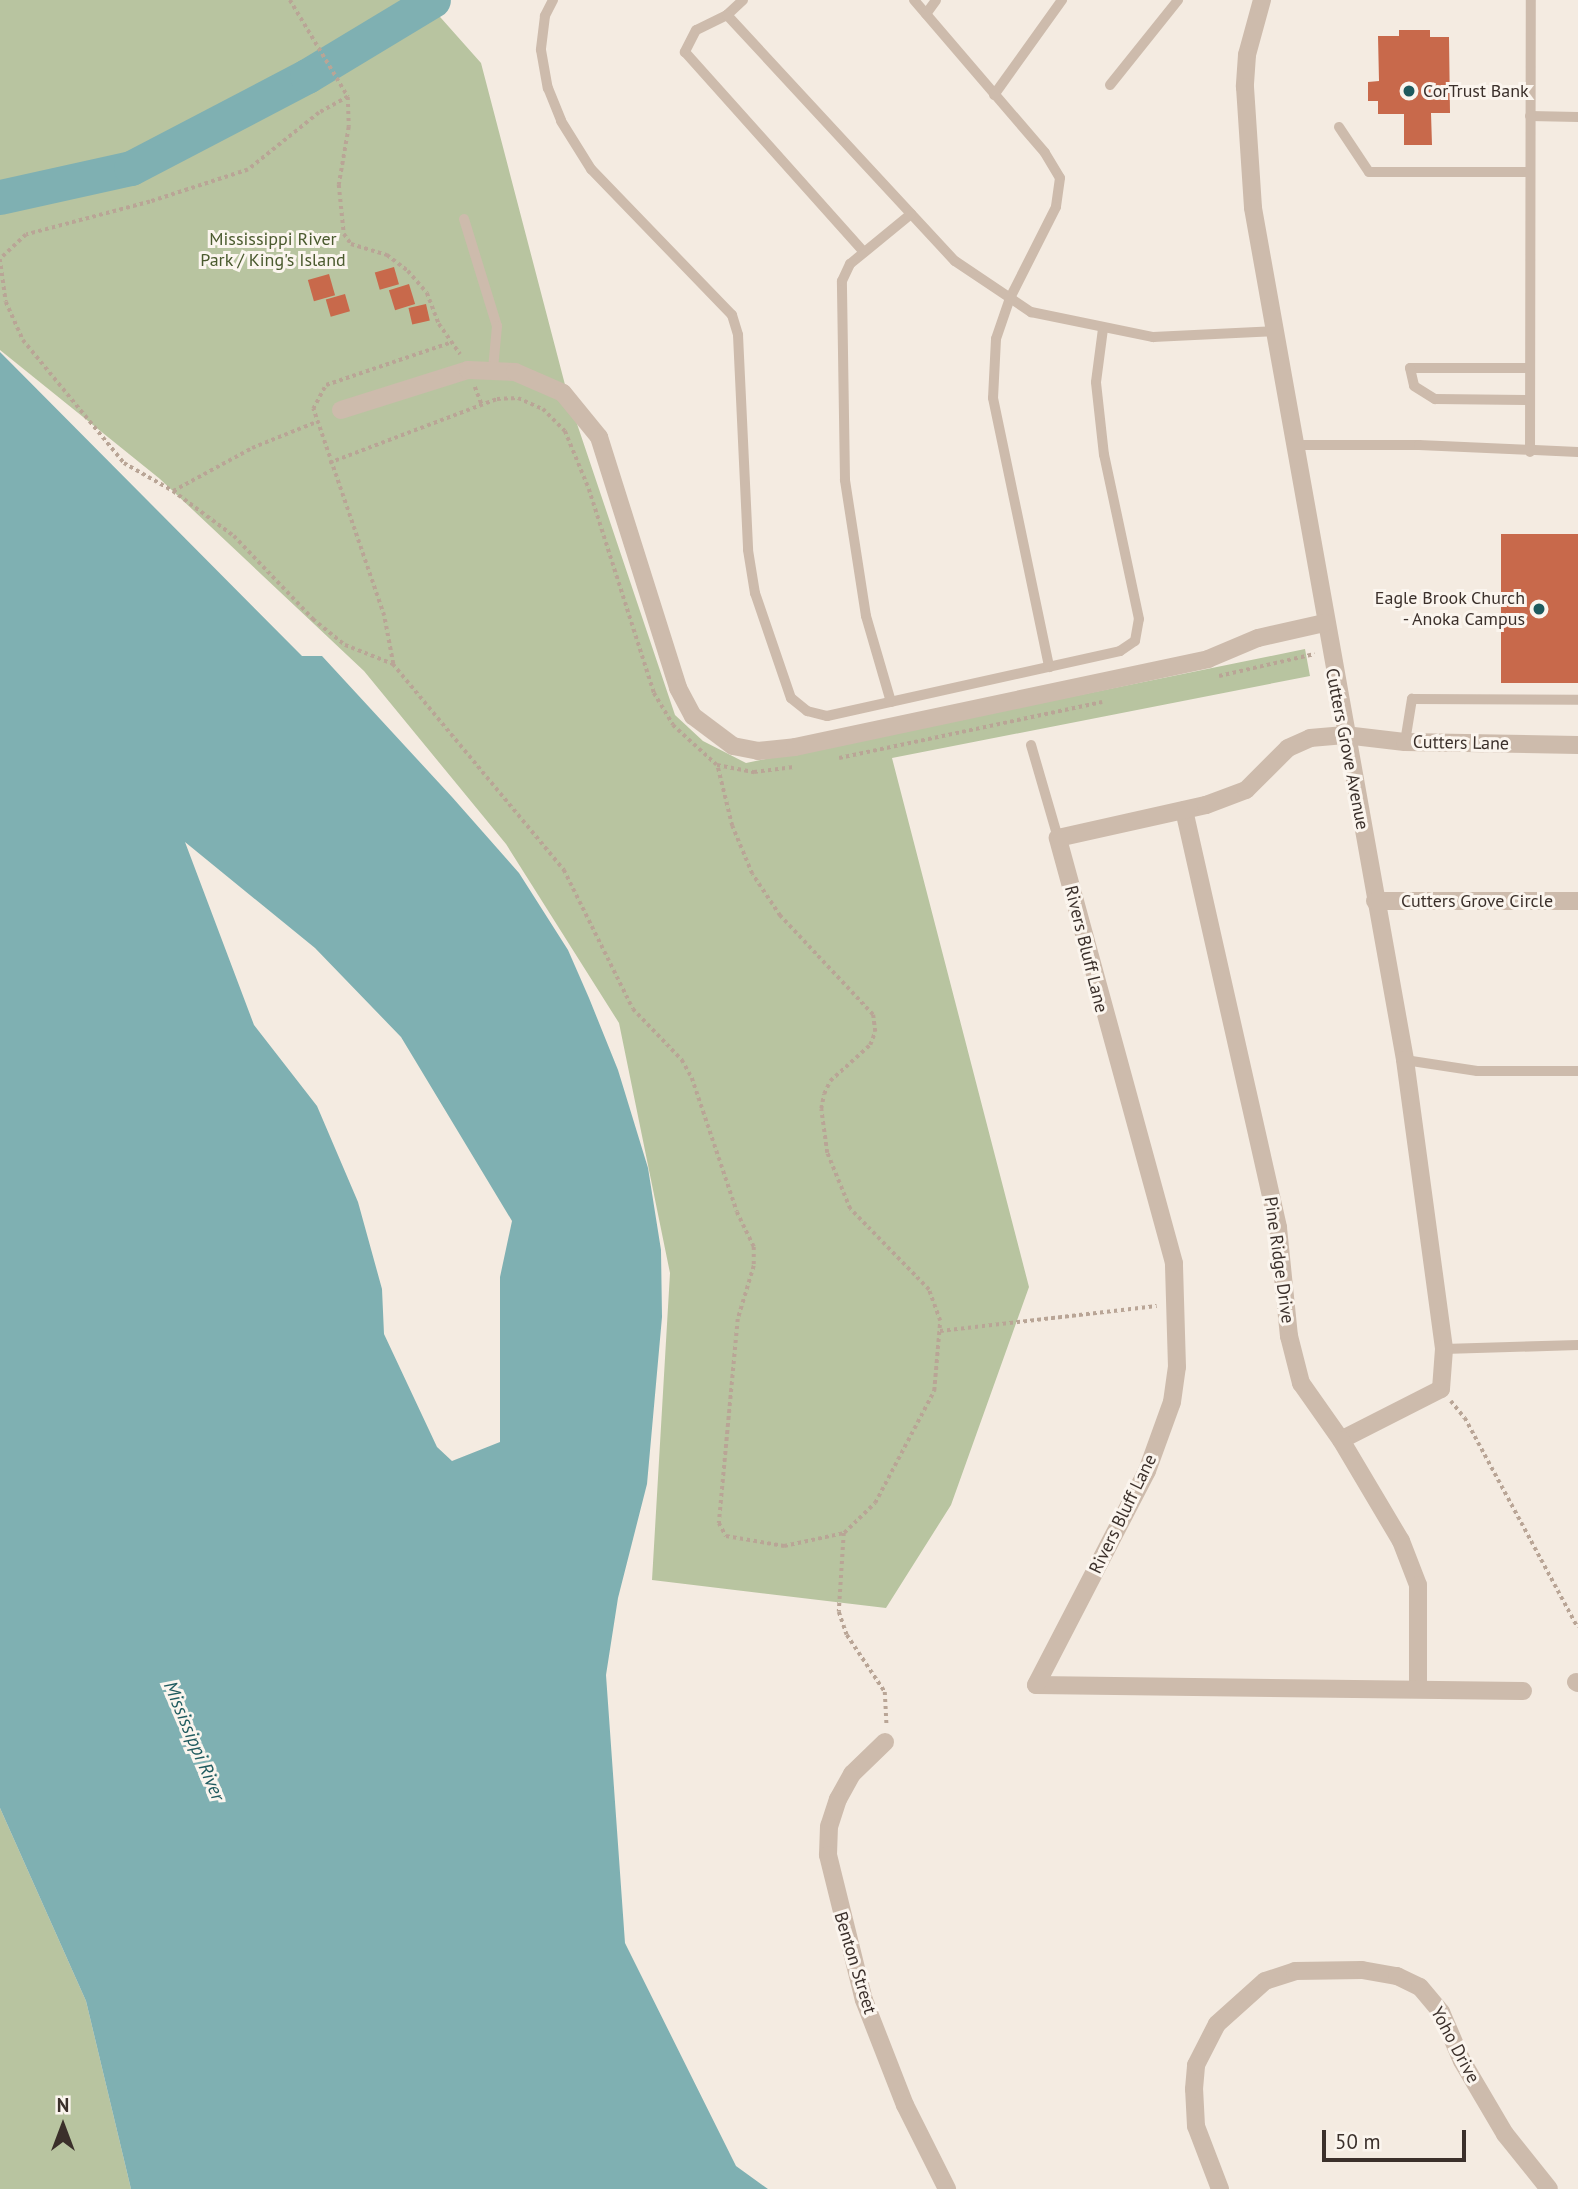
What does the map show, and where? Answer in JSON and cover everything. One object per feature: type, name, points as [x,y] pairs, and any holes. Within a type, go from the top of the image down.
[{"type":"street","name":"Cutters Grove Avenue","points":[[1262,0],[1247,55],[1247,149],[1324,623],[1405,1060],[1444,1349],[1441,1389]]},
{"type":"street","points":[[341,410],[468,370],[493,369],[535,377],[563,393],[599,437],[678,688],[693,716],[733,746],[758,751],[796,747],[1208,659],[1258,638],[1324,623]]},
{"type":"street","points":[[1058,838],[1184,810],[1246,790],[1288,748],[1310,738],[1345,735]]},
{"type":"street","name":"Cutters Lane","points":[[1345,735],[1405,742],[1578,745]]},
{"type":"street","name":"Pine Ridge Drive","points":[[1184,810],[1278,1228],[1289,1336],[1301,1383],[1341,1440],[1401,1541],[1418,1585],[1418,1686]]},
{"type":"street","name":"Rivers Bluff Lane","points":[[1058,838],[1105,1025],[1174,1263],[1177,1367],[1172,1402],[1147,1471],[1036,1685],[1418,1686],[1523,1691]]},
{"type":"street","name":"Cutters Grove Circle","points":[[1375,901],[1578,901]]},
{"type":"street","points":[[1341,1440],[1441,1389]]},
{"type":"street","name":"Benton Street","points":[[885,1742],[852,1774],[838,1799],[829,1826],[828,1856],[864,2000],[905,2105],[947,2189]]},
{"type":"street","name":"Yoho Drive","points":[[1220,2189],[1196,2126],[1194,2089],[1196,2065],[1217,2024],[1265,1981],[1295,1971],[1362,1970],[1397,1976],[1420,1987],[1441,2012],[1462,2061],[1505,2134],[1549,2189]]},
{"type":"lane","points":[[553,0],[545,16],[541,50],[548,88],[561,121],[590,169],[732,314],[735,325],[748,550],[755,593],[791,698],[807,711],[827,716],[1120,651],[1135,640],[1139,619],[1104,455],[1096,382],[1103,329]]},
{"type":"lane","points":[[743,0],[727,15],[696,30],[685,52],[863,251]]},
{"type":"lane","points":[[914,0],[1060,178],[1056,207],[1010,298],[996,339],[993,398],[1049,667]]},
{"type":"lane","points":[[926,14],[936,0]]},
{"type":"lane","points":[[994,95],[1062,0]]},
{"type":"lane","points":[[1110,85],[1178,0]]},
{"type":"lane","points":[[1530,452],[1531,0]]},
{"type":"lane","points":[[727,15],[955,261],[1031,312],[1103,329],[1165,337],[1275,331]]},
{"type":"lane","points":[[1530,116],[1578,117]]},
{"type":"lane","points":[[1339,127],[1369,172],[1530,172]]},
{"type":"lane","points":[[891,702],[866,617],[845,480],[842,281],[863,251],[911,214]]},
{"type":"lane","points":[[464,219],[498,326],[493,369]]},
{"type":"lane","points":[[1530,368],[1410,368],[1414,386],[1435,398],[1530,400]]},
{"type":"lane","points":[[1294,445],[1419,444],[1530,452],[1578,452]]},
{"type":"lane","points":[[1405,742],[1412,699],[1578,700]]},
{"type":"lane","points":[[1031,745],[1058,838]]},
{"type":"lane","points":[[1405,1060],[1477,1071],[1578,1071]]},
{"type":"lane","points":[[1444,1349],[1578,1345]]},
{"type":"path","points":[[290,0],[348,97],[349,127],[338,200],[344,234],[351,244],[387,255],[408,271],[427,293],[468,370],[482,405]]},
{"type":"path","points":[[329,463],[510,397],[532,402],[565,431],[589,489],[659,702],[673,725],[717,765],[732,826],[765,894],[873,1015],[875,1032],[870,1045],[830,1082],[824,1094],[821,1109],[827,1153],[840,1192],[859,1222],[929,1290],[940,1331],[934,1391],[924,1413],[875,1503],[844,1532],[784,1546],[756,1544],[726,1536],[721,1530],[738,1319],[756,1258],[699,1096],[682,1060],[633,1009],[564,870],[393,664],[345,645],[313,619],[234,536],[173,491],[124,463],[23,340],[6,302],[1,253],[26,235],[150,202],[248,170],[319,113],[348,97]]},
{"type":"path","points":[[393,664],[384,616],[314,423],[315,398],[326,385],[452,342]]},
{"type":"path","points":[[173,491],[252,448],[314,423]]},
{"type":"path","points":[[940,1331],[1175,1303]]},
{"type":"path","points":[[1441,1389],[1465,1418],[1578,1628]]},
{"type":"path","points":[[844,1532],[839,1612],[847,1635],[885,1692],[885,1742]]},
{"type":"green space","name":"Mississippi River Park / King's Island","points":[[0,0],[425,0],[481,63],[569,400],[675,715],[703,741],[746,763],[1305,649],[1310,676],[892,758],[1029,1287],[951,1505],[886,1608],[652,1580],[670,1273],[619,1023],[506,844],[364,671],[160,479],[0,350]]},
{"type":"green space","points":[[0,1808],[86,2001],[131,2189],[0,2189]]},
{"type":"water","name":"Mississippi River","points":[[0,352],[302,656],[322,656],[452,797],[519,873],[568,950],[589,998],[618,1070],[648,1168],[661,1250],[662,1317],[647,1484],[618,1598],[606,1675],[625,1943],[736,2166],[768,2189],[131,2189],[86,2001],[0,1808]],"holes":[[[185,842],[315,948],[401,1037],[512,1221],[500,1277],[500,1442],[452,1461],[437,1447],[384,1334],[382,1289],[358,1202],[317,1106],[254,1025]]]},
{"type":"building","name":"CorTrust Bank","points":[[1399,30],[1430,30],[1430,37],[1449,37],[1450,113],[1431,113],[1432,145],[1404,145],[1404,114],[1378,114],[1378,101],[1368,101],[1368,82],[1379,81],[1378,36],[1399,36]]},
{"type":"building","points":[[394,267],[399,284],[380,290],[375,273]]},
{"type":"building","points":[[329,274],[335,295],[314,301],[308,280]]},
{"type":"building","points":[[409,284],[415,304],[395,310],[389,290]]},
{"type":"building","points":[[345,294],[350,311],[331,317],[326,300]]},
{"type":"building","points":[[426,304],[430,321],[412,325],[408,308]]},
{"type":"building","name":"Eagle Brook Church - Anoka Campus","points":[[1501,534],[1578,534],[1578,683],[1501,683]]},
{"type":"waterway","points":[[0,197],[131,168],[307,76],[433,0]]},
{"type":"place","name":"CorTrust Bank","points":[[1409,91]]},
{"type":"place","name":"Eagle Brook Church - Anoka Campus","points":[[1539,609]]}]
